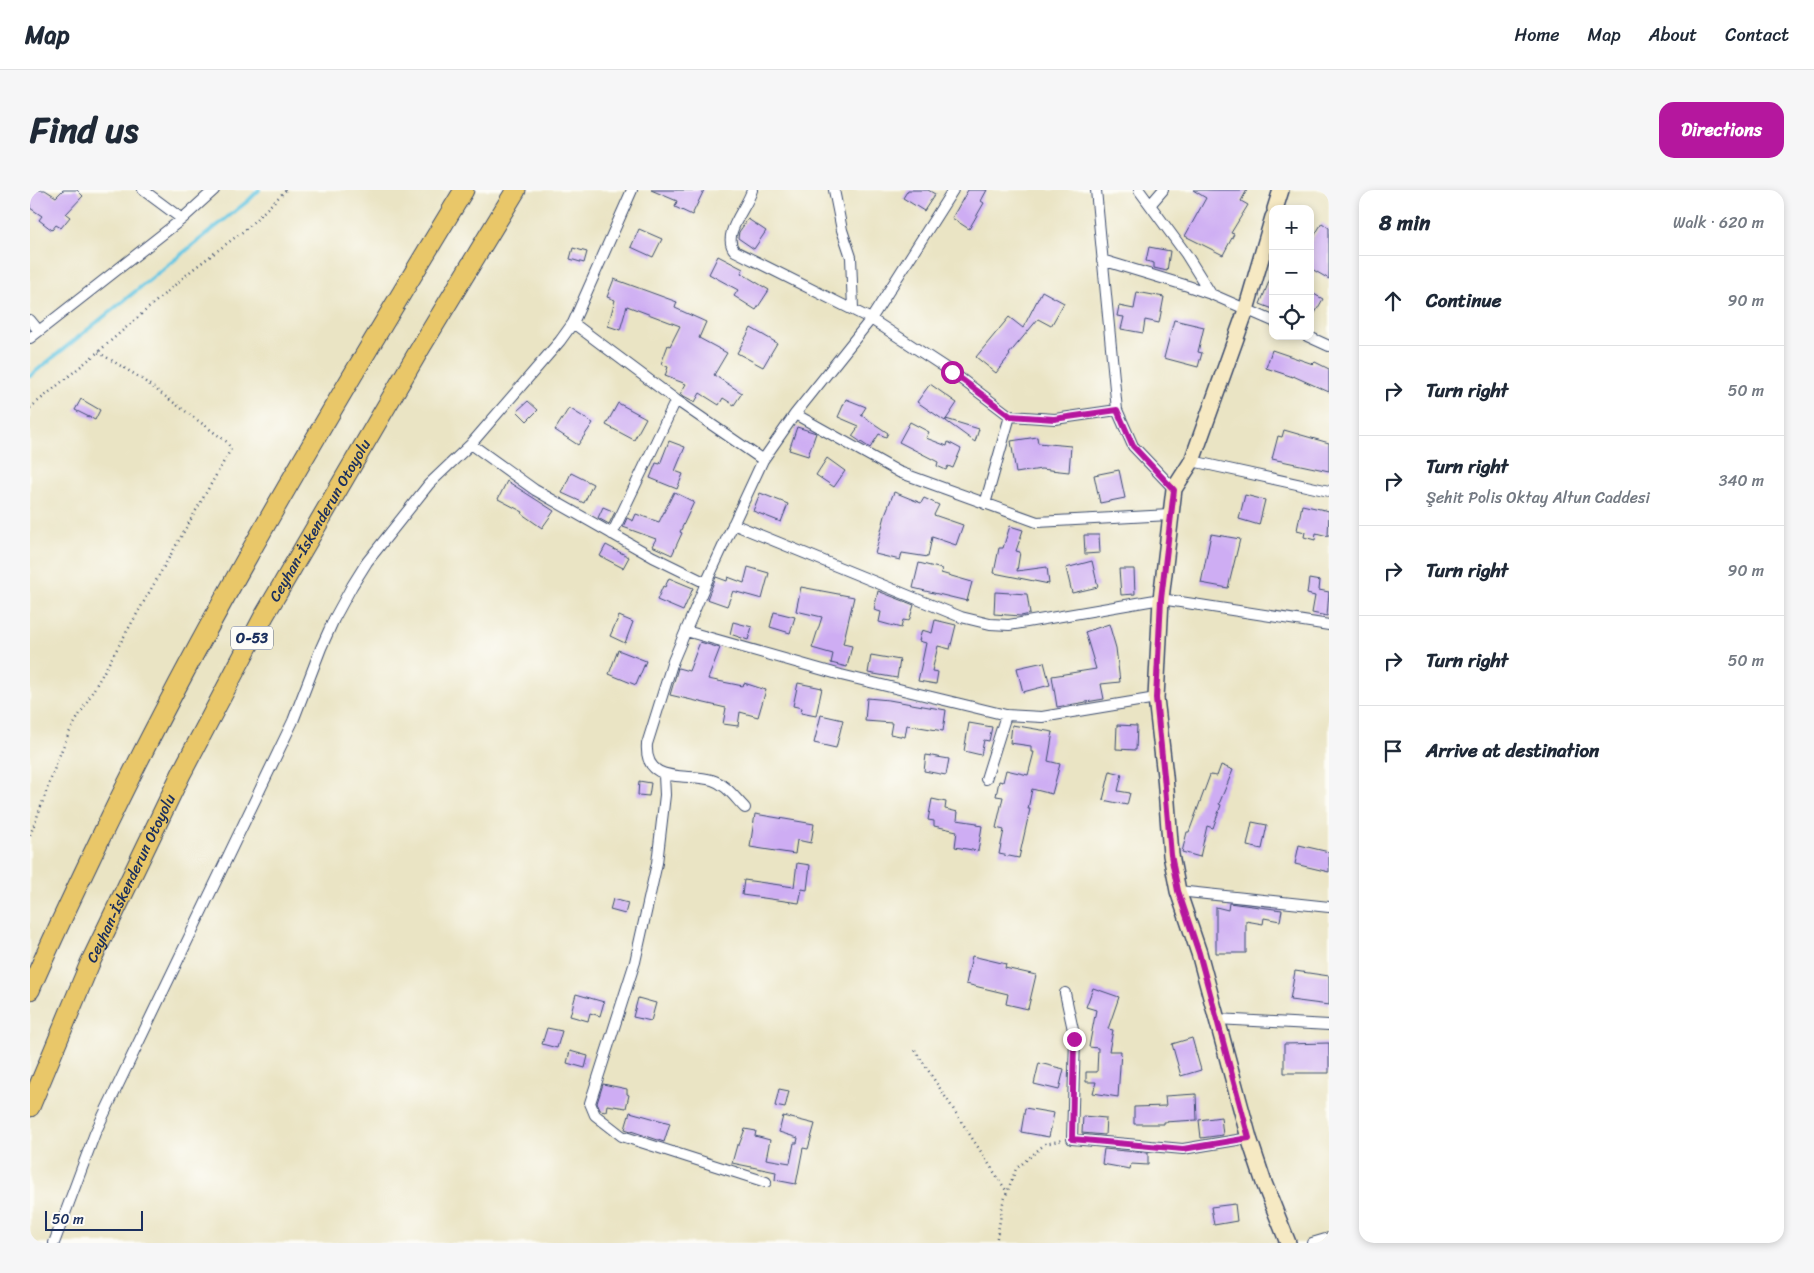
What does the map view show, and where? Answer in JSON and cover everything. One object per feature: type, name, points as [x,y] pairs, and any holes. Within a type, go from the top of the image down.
[{"type":"highway","name":"O-53","points":[[30,990],[49,944],[141,752],[225,596],[382,325],[464,190]]},
{"type":"highway","name":"Ceyhan-İskenderun Otoyolu","points":[[30,1107],[90,963],[182,772],[259,625],[420,348],[516,190]]},
{"type":"street","points":[[143,190],[182,219]]},
{"type":"street","points":[[30,338],[182,219],[214,190]]},
{"type":"street","points":[[54,1243],[96,1133],[293,721],[334,619],[352,586],[367,562],[429,484],[471,444],[560,341],[572,323],[632,190]]},
{"type":"street","points":[[752,190],[747,204],[730,235],[731,247],[735,251],[871,320],[952,372],[1010,416],[1054,419],[1117,410]]},
{"type":"street","points":[[834,190],[842,230],[851,257],[852,309]]},
{"type":"street","points":[[744,808],[729,791],[712,780],[664,775],[649,761],[646,753],[647,744],[673,661],[706,583],[763,460],[795,414],[871,320],[952,190]]},
{"type":"street","points":[[1096,190],[1117,410],[1133,446],[1174,490]]},
{"type":"street","points":[[1138,190],[1186,254],[1212,294]]},
{"type":"street","points":[[1150,205],[1162,190]]},
{"type":"street","points":[[1276,205],[1280,190]]},
{"type":"street","points":[[1269,231],[1246,310],[1192,461],[1174,490],[1161,599],[1156,698],[1171,855],[1178,891],[1199,953],[1249,1138],[1264,1183],[1288,1243]]},
{"type":"street","points":[[1102,260],[1212,294],[1269,319]]},
{"type":"street","points":[[30,320],[39,331]]},
{"type":"street","points":[[572,323],[676,400],[763,460]]},
{"type":"street","points":[[1314,339],[1329,346]]},
{"type":"street","points":[[612,534],[676,400]]},
{"type":"street","points":[[795,414],[899,472],[1037,522],[1170,515]]},
{"type":"street","points":[[985,504],[1010,416]]},
{"type":"street","points":[[471,444],[535,490],[654,557],[706,583]]},
{"type":"street","points":[[1192,461],[1329,491]]},
{"type":"street","points":[[733,524],[962,617],[990,624],[1009,625],[1161,599],[1329,625]]},
{"type":"street","points":[[686,631],[841,675],[1006,714],[1042,717],[1156,698]]},
{"type":"street","points":[[986,779],[1006,714]]},
{"type":"street","points":[[664,775],[666,795],[657,863],[635,962],[590,1103],[595,1115],[622,1136],[766,1182]]},
{"type":"street","points":[[1178,891],[1329,907]]},
{"type":"street","points":[[1065,993],[1074,1039],[1072,1139],[1183,1149],[1249,1138]]},
{"type":"street","points":[[1216,1018],[1329,1024]]},
{"type":"street","points":[[1312,1243],[1329,1238]]},
{"type":"path","points":[[30,408],[192,270],[245,230],[286,190]]},
{"type":"path","points":[[30,835],[69,733],[231,449],[227,442],[155,389],[98,352]]},
{"type":"path","points":[[915,1050],[1007,1192]]},
{"type":"path","points":[[996,1243],[1003,1203],[1016,1169],[1045,1144],[1072,1139]]},
{"type":"building","points":[[30,190],[45,190],[56,197],[63,190],[77,190],[83,196],[66,214],[70,217],[61,228],[56,225],[52,230],[39,220],[42,216],[30,208]]},
{"type":"building","points":[[651,190],[704,190],[692,215],[675,207],[677,201]]},
{"type":"building","points":[[908,190],[928,190],[935,194],[924,211],[903,198]]},
{"type":"building","points":[[968,190],[987,190],[981,201],[984,203],[969,229],[952,218]]},
{"type":"building","points":[[1193,190],[1247,190],[1241,201],[1248,205],[1231,233],[1234,234],[1223,255],[1185,236],[1206,198]]},
{"type":"building","points":[[748,219],[766,231],[754,249],[738,238],[739,232]]},
{"type":"building","points":[[1322,223],[1329,228],[1329,279],[1314,270],[1314,236]]},
{"type":"building","points":[[639,229],[662,239],[653,257],[631,247]]},
{"type":"building","points":[[1149,247],[1170,251],[1167,271],[1154,268],[1154,263],[1146,261]]},
{"type":"building","points":[[573,248],[587,252],[584,263],[570,259]]},
{"type":"building","points":[[718,256],[743,269],[741,273],[769,290],[756,310],[734,296],[738,290],[709,274]]},
{"type":"building","points":[[614,279],[677,302],[675,308],[706,322],[699,338],[727,353],[714,375],[742,393],[734,405],[723,398],[719,405],[700,393],[695,402],[680,394],[686,384],[665,376],[668,367],[661,364],[668,345],[670,346],[680,326],[627,306],[620,330],[608,326],[615,300],[607,297]]},
{"type":"building","points":[[1269,282],[1269,307],[1260,304]]},
{"type":"building","points":[[1042,291],[1064,303],[1051,326],[1038,319],[996,373],[976,357],[1009,317],[1023,328]]},
{"type":"building","points":[[1137,292],[1164,297],[1159,323],[1145,320],[1143,333],[1121,329],[1124,317],[1117,316],[1119,306],[1134,309]]},
{"type":"building","points":[[1314,294],[1323,299],[1314,315]]},
{"type":"building","points":[[1174,320],[1204,327],[1198,352],[1202,353],[1198,367],[1164,358]]},
{"type":"building","points":[[751,328],[777,343],[763,367],[737,353]]},
{"type":"building","points":[[1272,350],[1313,364],[1315,362],[1329,369],[1329,392],[1293,376],[1266,368]]},
{"type":"building","points":[[930,384],[957,403],[945,421],[917,402]]},
{"type":"building","points":[[81,399],[100,410],[95,420],[75,410]]},
{"type":"building","points":[[846,399],[866,407],[861,415],[888,433],[886,437],[879,434],[870,448],[852,436],[859,426],[838,417]]},
{"type":"building","points":[[528,401],[538,410],[527,421],[517,411]]},
{"type":"building","points":[[618,403],[646,418],[634,440],[606,425]]},
{"type":"building","points":[[569,408],[593,423],[578,445],[555,430]]},
{"type":"building","points":[[946,419],[979,429],[975,442],[946,421]]},
{"type":"building","points":[[910,422],[929,432],[926,438],[947,446],[948,442],[961,449],[953,468],[948,466],[946,470],[937,466],[938,462],[899,442]]},
{"type":"building","points":[[797,427],[816,433],[808,456],[789,450]]},
{"type":"building","points":[[1284,430],[1329,443],[1329,471],[1272,459],[1278,436],[1282,437]]},
{"type":"building","points":[[1037,437],[1038,443],[1071,446],[1069,472],[1041,469],[1016,473],[1011,441]]},
{"type":"building","points":[[669,441],[685,447],[675,471],[683,474],[677,489],[650,478],[656,463],[660,464]]},
{"type":"building","points":[[827,458],[845,471],[834,487],[816,475]]},
{"type":"building","points":[[1119,470],[1125,498],[1100,503],[1094,475]]},
{"type":"building","points":[[571,473],[593,484],[584,503],[562,493]]},
{"type":"building","points":[[507,481],[554,511],[542,528],[522,514],[523,512],[498,499]]},
{"type":"building","points":[[674,492],[694,502],[672,555],[652,546],[656,539],[623,527],[627,518],[633,521],[636,514],[659,522]]},
{"type":"building","points":[[894,492],[921,503],[924,498],[939,505],[934,515],[963,525],[956,545],[932,537],[928,557],[902,553],[900,560],[875,554],[886,512]]},
{"type":"building","points":[[760,493],[788,504],[781,522],[753,511]]},
{"type":"building","points":[[1245,495],[1265,500],[1259,525],[1239,519]]},
{"type":"building","points":[[1302,505],[1329,511],[1328,536],[1316,533],[1315,540],[1304,537],[1305,532],[1297,530]]},
{"type":"building","points":[[603,507],[615,512],[609,524],[598,518]]},
{"type":"building","points":[[1010,526],[1023,530],[1016,551],[1020,552],[1017,571],[1047,567],[1049,584],[994,573],[999,548],[1003,548]]},
{"type":"building","points":[[1211,534],[1240,539],[1228,588],[1201,583]]},
{"type":"building","points":[[1084,535],[1099,535],[1100,553],[1085,554]]},
{"type":"building","points":[[606,545],[629,557],[623,568],[600,556]]},
{"type":"building","points":[[1092,561],[1098,587],[1072,593],[1066,568]]},
{"type":"building","points":[[919,563],[942,569],[941,573],[972,582],[967,601],[913,588]]},
{"type":"building","points":[[748,567],[769,573],[762,599],[733,591],[727,606],[707,599],[716,577],[727,581],[728,577],[744,583]]},
{"type":"building","points":[[1119,569],[1134,569],[1135,594],[1121,595]]},
{"type":"building","points":[[669,578],[693,588],[683,611],[657,600]]},
{"type":"building","points":[[1309,579],[1320,581],[1319,590],[1329,592],[1327,616],[1312,613],[1315,596],[1307,594]]},
{"type":"building","points":[[801,587],[854,597],[843,644],[852,646],[847,667],[831,663],[833,654],[812,648],[822,617],[796,611]]},
{"type":"building","points":[[878,591],[914,605],[909,621],[903,620],[901,628],[879,622],[881,612],[874,610]]},
{"type":"building","points":[[995,592],[1027,594],[1030,614],[1021,616],[994,614]]},
{"type":"building","points":[[774,612],[795,617],[790,633],[770,627]]},
{"type":"building","points":[[619,616],[633,622],[625,643],[610,636]]},
{"type":"building","points":[[935,620],[956,625],[950,649],[938,646],[932,671],[938,672],[936,684],[918,681],[926,643],[919,641],[922,630],[932,633]]},
{"type":"building","points":[[733,622],[752,627],[748,640],[730,634]]},
{"type":"building","points":[[1109,624],[1116,648],[1120,682],[1101,684],[1104,699],[1057,707],[1052,676],[1096,669],[1085,632]]},
{"type":"building","points":[[700,642],[720,648],[708,679],[743,686],[744,683],[766,690],[758,717],[740,712],[738,726],[723,724],[726,708],[670,695],[678,668],[689,671]]},
{"type":"building","points":[[618,650],[646,661],[636,685],[609,674]]},
{"type":"building","points":[[871,655],[900,660],[897,678],[868,673]]},
{"type":"building","points":[[1044,662],[1050,685],[1023,692],[1017,668]]},
{"type":"building","points":[[798,683],[822,688],[816,716],[801,713],[802,708],[793,706]]},
{"type":"building","points":[[867,698],[946,710],[943,731],[907,725],[905,737],[890,734],[892,723],[865,721]]},
{"type":"building","points":[[821,715],[843,720],[836,748],[814,743]]},
{"type":"building","points":[[969,723],[992,727],[989,741],[984,740],[981,755],[964,751]]},
{"type":"building","points":[[1012,725],[1053,732],[1048,761],[1060,764],[1052,794],[1032,789],[1028,809],[1030,809],[1019,858],[999,854],[1004,830],[996,828],[1003,797],[996,796],[999,781],[1003,782],[1006,770],[1028,775],[1034,752],[1031,752],[1031,746],[1010,743]]},
{"type":"building","points":[[1117,725],[1137,726],[1136,750],[1116,749]]},
{"type":"building","points":[[926,755],[949,759],[946,775],[924,771]]},
{"type":"building","points":[[1221,765],[1233,770],[1219,804],[1221,805],[1213,828],[1207,826],[1200,857],[1182,852],[1187,832],[1189,832],[1210,775],[1217,776]]},
{"type":"building","points":[[1110,771],[1122,774],[1118,791],[1130,793],[1127,805],[1103,800]]},
{"type":"building","points":[[639,781],[651,783],[649,796],[638,795]]},
{"type":"building","points":[[932,799],[946,802],[945,809],[958,812],[957,820],[977,823],[977,825],[982,826],[978,851],[955,847],[957,831],[934,826],[934,821],[928,820]]},
{"type":"building","points":[[755,814],[814,824],[811,843],[797,840],[795,854],[750,847]]},
{"type":"building","points":[[1252,822],[1267,825],[1262,849],[1247,846]]},
{"type":"building","points":[[1299,845],[1329,852],[1329,872],[1295,864]]},
{"type":"building","points":[[797,863],[810,865],[807,890],[802,889],[799,903],[742,895],[744,880],[794,887]]},
{"type":"building","points":[[613,899],[628,903],[625,914],[610,910]]},
{"type":"building","points":[[1229,903],[1282,910],[1280,921],[1264,918],[1263,924],[1246,921],[1246,953],[1216,953],[1216,907],[1228,910]]},
{"type":"building","points":[[972,956],[1006,964],[1005,968],[1036,975],[1028,1009],[1006,1004],[1008,994],[966,984]]},
{"type":"building","points":[[1295,971],[1329,976],[1329,1005],[1290,1000]]},
{"type":"building","points":[[1093,988],[1119,997],[1108,1029],[1113,1030],[1109,1051],[1121,1051],[1118,1097],[1093,1093],[1096,1082],[1086,1082],[1086,1072],[1097,1072],[1098,1048],[1089,1047],[1096,1010],[1086,1007]]},
{"type":"building","points":[[576,994],[604,1002],[600,1016],[590,1013],[588,1021],[570,1016]]},
{"type":"building","points":[[638,998],[656,1003],[651,1021],[633,1017]]},
{"type":"building","points":[[547,1028],[562,1031],[557,1048],[542,1044]]},
{"type":"building","points":[[1192,1038],[1201,1070],[1181,1076],[1172,1044]]},
{"type":"building","points":[[1329,1043],[1329,1073],[1284,1073],[1284,1044]]},
{"type":"building","points":[[570,1051],[588,1056],[585,1068],[567,1063]]},
{"type":"building","points":[[1039,1063],[1064,1069],[1059,1090],[1034,1084]]},
{"type":"building","points":[[603,1084],[627,1089],[627,1094],[629,1095],[626,1108],[607,1105],[606,1111],[600,1110],[597,1103]]},
{"type":"building","points":[[779,1089],[789,1091],[785,1108],[775,1106]]},
{"type":"building","points":[[1196,1094],[1197,1120],[1164,1122],[1164,1124],[1134,1124],[1134,1107],[1166,1106],[1165,1096]]},
{"type":"building","points":[[1025,1108],[1054,1113],[1049,1137],[1021,1132]]},
{"type":"building","points":[[630,1112],[670,1123],[664,1142],[625,1129]]},
{"type":"building","points":[[783,1116],[815,1124],[808,1149],[803,1148],[796,1184],[775,1180],[776,1172],[732,1163],[737,1145],[739,1145],[745,1129],[756,1131],[755,1136],[770,1140],[766,1159],[790,1163],[794,1143],[797,1143],[798,1138],[779,1132]]},
{"type":"building","points":[[1083,1116],[1106,1118],[1105,1135],[1082,1133]]},
{"type":"building","points":[[1221,1117],[1223,1135],[1201,1138],[1199,1120]]},
{"type":"building","points":[[1104,1149],[1148,1153],[1148,1165],[1131,1164],[1130,1169],[1102,1164]]},
{"type":"building","points":[[1235,1204],[1237,1221],[1214,1225],[1211,1207]]},
{"type":"waterway","points":[[30,376],[259,190]]},
{"type":"route","points":[[952,372],[1010,416],[1054,419],[1117,410],[1133,446],[1174,490],[1161,599],[1156,698],[1171,855],[1178,891],[1199,953],[1249,1138],[1183,1149],[1072,1139],[1074,1039]]}]
